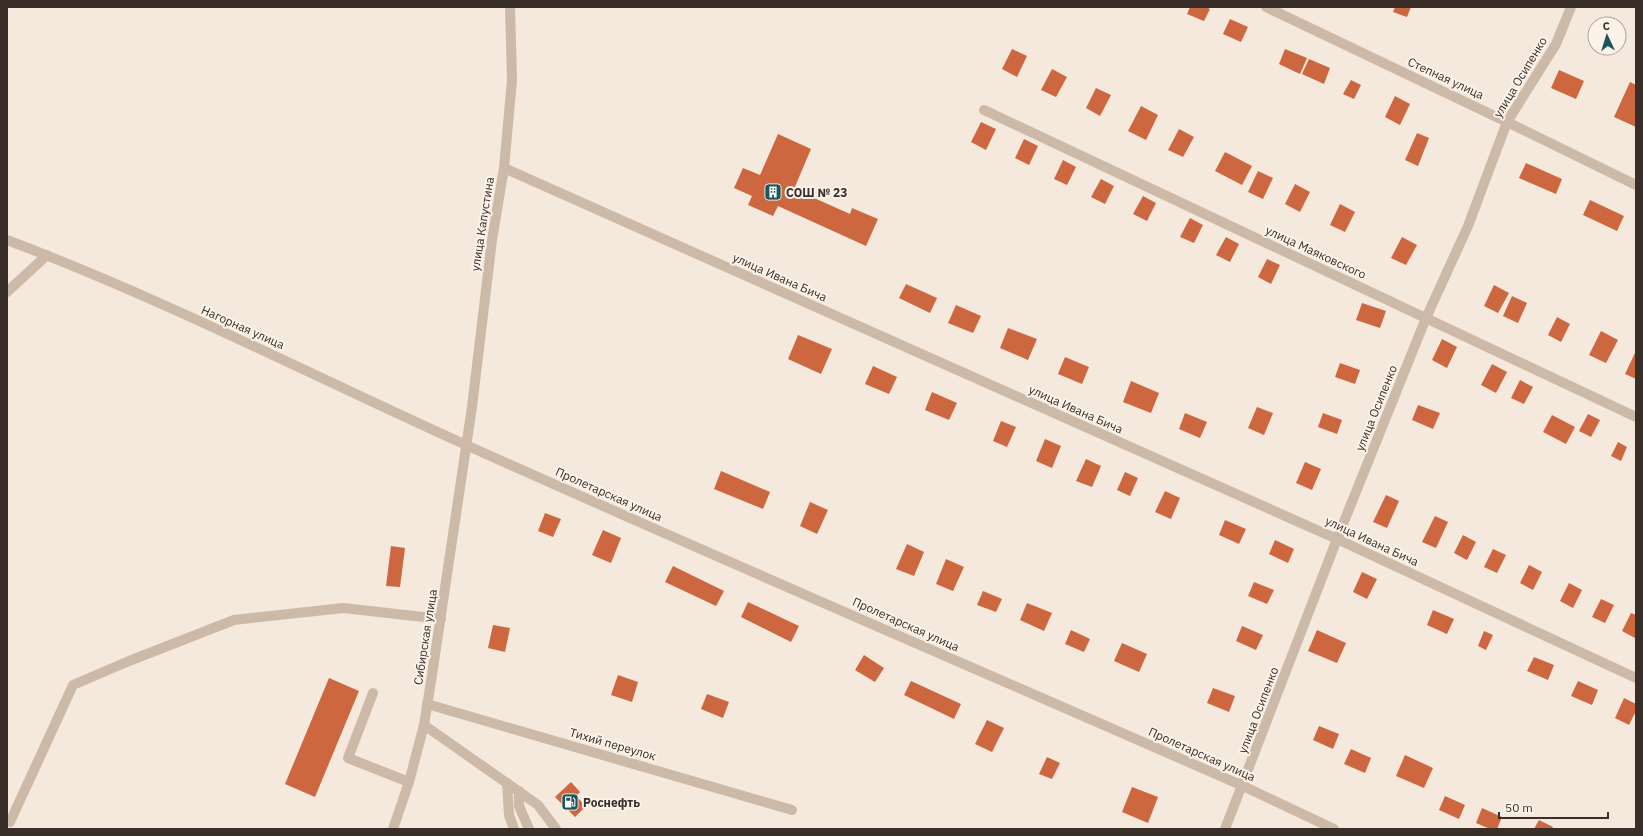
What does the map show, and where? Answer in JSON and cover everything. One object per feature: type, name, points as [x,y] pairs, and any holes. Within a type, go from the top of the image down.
[{"type":"street","name":"улица Капустина","points":[[466,445],[492,240],[504,168],[512,80],[510,7]]},
{"type":"street","name":"Степная улица","points":[[1266,7],[1636,185]]},
{"type":"street","name":"улица Осипенко","points":[[1225,829],[1243,786],[1337,539],[1426,318],[1468,226],[1507,122],[1556,44],[1571,7]]},
{"type":"street","name":"улица Маяковского","points":[[984,110],[1636,417]]},
{"type":"street","name":"улица Ивана Бича","points":[[504,168],[1337,539],[1636,678]]},
{"type":"street","name":"Нагорная улица","points":[[7,240],[47,255],[244,341],[466,445]]},
{"type":"street","points":[[7,292],[47,255]]},
{"type":"street","name":"Сибирская улица","points":[[393,829],[409,782],[424,725],[466,445]]},
{"type":"street","name":"Пролетарская улица","points":[[466,445],[1243,786],[1334,829]]},
{"type":"street","points":[[10,822],[74,685],[129,661],[234,620],[343,608],[441,618]]},
{"type":"street","points":[[373,693],[348,758],[409,782]]},
{"type":"street","name":"Тихий переулок","points":[[427,704],[792,810]]},
{"type":"street","points":[[424,725],[538,805],[556,829]]},
{"type":"street","points":[[507,783],[509,815],[514,829]]},
{"type":"street","points":[[518,791],[519,806],[529,829]]},
{"type":"building","points":[[1190,7],[1206,7],[1210,9],[1204,21],[1187,14]]},
{"type":"building","points":[[1395,7],[1411,7],[1407,17],[1393,12]]},
{"type":"building","points":[[1230,19],[1248,27],[1241,42],[1223,34]]},
{"type":"building","points":[[1012,49],[1027,56],[1017,77],[1002,69]]},
{"type":"building","points":[[1285,49],[1307,58],[1300,74],[1279,64]]},
{"type":"building","points":[[1309,59],[1330,68],[1324,84],[1302,74]]},
{"type":"building","points":[[1052,69],[1067,77],[1056,97],[1041,90]]},
{"type":"building","points":[[1559,70],[1584,81],[1576,99],[1551,88]]},
{"type":"building","points":[[1351,80],[1361,85],[1354,99],[1343,94]]},
{"type":"building","points":[[1630,82],[1636,85],[1636,127],[1614,117]]},
{"type":"building","points":[[1096,88],[1111,95],[1100,116],[1086,108]]},
{"type":"building","points":[[1395,96],[1410,104],[1400,125],[1385,117]]},
{"type":"building","points":[[1141,106],[1158,115],[1146,140],[1128,131]]},
{"type":"building","points":[[981,122],[996,129],[986,150],[971,142]]},
{"type":"building","points":[[1179,129],[1194,137],[1183,157],[1168,150]]},
{"type":"building","points":[[1417,133],[1429,138],[1418,166],[1405,160]]},
{"type":"building","name":"СОШ № 23","points":[[778,134],[811,149],[794,189],[850,214],[852,208],[878,219],[866,246],[778,206],[773,216],[748,205],[752,196],[734,188],[743,168],[760,175]]},
{"type":"building","points":[[1024,139],[1038,146],[1029,165],[1015,158]]},
{"type":"building","points":[[1225,152],[1252,166],[1242,185],[1215,171]]},
{"type":"building","points":[[1063,160],[1076,167],[1067,185],[1054,179]]},
{"type":"building","points":[[1526,163],[1562,179],[1556,194],[1519,178]]},
{"type":"building","points":[[1258,171],[1273,178],[1263,199],[1248,192]]},
{"type":"building","points":[[1101,179],[1114,186],[1105,204],[1091,197]]},
{"type":"building","points":[[1295,184],[1310,192],[1300,212],[1285,204]]},
{"type":"building","points":[[1143,196],[1156,203],[1147,221],[1133,214]]},
{"type":"building","points":[[1590,200],[1624,216],[1617,231],[1583,215]]},
{"type":"building","points":[[1340,204],[1355,212],[1345,232],[1330,225]]},
{"type":"building","points":[[1190,218],[1203,225],[1194,243],[1180,237]]},
{"type":"building","points":[[1226,237],[1239,244],[1230,262],[1216,255]]},
{"type":"building","points":[[1402,237],[1417,245],[1406,265],[1391,258]]},
{"type":"building","points":[[1267,259],[1280,265],[1271,284],[1258,277]]},
{"type":"building","points":[[906,284],[937,298],[930,313],[899,298]]},
{"type":"building","points":[[1494,285],[1509,293],[1498,313],[1484,306]]},
{"type":"building","points":[[1512,296],[1527,303],[1518,323],[1503,316]]},
{"type":"building","points":[[1362,303],[1386,311],[1380,328],[1356,320]]},
{"type":"building","points":[[956,305],[981,316],[973,333],[948,323]]},
{"type":"building","points":[[1557,317],[1570,324],[1561,342],[1548,335]]},
{"type":"building","points":[[1008,328],[1037,339],[1028,360],[1000,348]]},
{"type":"building","points":[[1601,331],[1618,340],[1606,363],[1589,355]]},
{"type":"building","points":[[798,335],[832,349],[821,374],[788,359]]},
{"type":"building","points":[[1442,339],[1457,347],[1447,368],[1432,360]]},
{"type":"building","points":[[1635,353],[1636,354],[1636,379],[1625,374]]},
{"type":"building","points":[[1065,357],[1089,367],[1082,384],[1058,374]]},
{"type":"building","points":[[1340,363],[1360,370],[1355,384],[1335,377]]},
{"type":"building","points":[[1492,364],[1507,372],[1496,393],[1481,385]]},
{"type":"building","points":[[873,366],[897,377],[889,394],[865,384]]},
{"type":"building","points":[[1520,380],[1533,387],[1524,404],[1511,398]]},
{"type":"building","points":[[1131,381],[1159,393],[1151,413],[1123,402]]},
{"type":"building","points":[[932,392],[957,403],[949,420],[925,410]]},
{"type":"building","points":[[1418,405],[1440,413],[1433,429],[1412,420]]},
{"type":"building","points":[[1257,407],[1273,413],[1264,435],[1248,428]]},
{"type":"building","points":[[1185,413],[1207,422],[1200,438],[1179,429]]},
{"type":"building","points":[[1323,413],[1342,420],[1337,434],[1318,427]]},
{"type":"building","points":[[1588,414],[1600,420],[1591,437],[1579,431]]},
{"type":"building","points":[[1552,415],[1575,427],[1566,444],[1543,432]]},
{"type":"building","points":[[1001,421],[1016,427],[1007,447],[993,441]]},
{"type":"building","points":[[1045,439],[1061,446],[1052,468],[1036,461]]},
{"type":"building","points":[[1618,442],[1627,447],[1621,461],[1611,456]]},
{"type":"building","points":[[1086,459],[1101,466],[1092,487],[1076,481]]},
{"type":"building","points":[[1305,462],[1321,469],[1312,490],[1296,483]]},
{"type":"building","points":[[721,471],[770,492],[763,509],[714,489]]},
{"type":"building","points":[[1125,472],[1138,478],[1130,496],[1117,490]]},
{"type":"building","points":[[1165,491],[1180,498],[1171,519],[1155,512]]},
{"type":"building","points":[[1386,495],[1399,501],[1387,528],[1373,522]]},
{"type":"building","points":[[810,502],[828,510],[817,534],[800,526]]},
{"type":"building","points":[[545,513],[561,519],[553,537],[538,531]]},
{"type":"building","points":[[1435,516],[1448,522],[1436,548],[1422,542]]},
{"type":"building","points":[[1225,520],[1246,529],[1239,544],[1219,535]]},
{"type":"building","points":[[603,530],[621,538],[611,563],[592,555]]},
{"type":"building","points":[[1463,535],[1476,542],[1467,560],[1454,553]]},
{"type":"building","points":[[1275,540],[1294,549],[1288,563],[1269,554]]},
{"type":"building","points":[[907,544],[924,552],[914,576],[896,569]]},
{"type":"building","points":[[391,546],[405,548],[400,587],[386,586]]},
{"type":"building","points":[[1493,549],[1506,555],[1497,573],[1484,567]]},
{"type":"building","points":[[946,559],[964,567],[953,591],[936,584]]},
{"type":"building","points":[[1529,565],[1542,572],[1533,590],[1520,583]]},
{"type":"building","points":[[673,566],[724,591],[716,606],[665,582]]},
{"type":"building","points":[[1362,572],[1377,579],[1367,599],[1353,592]]},
{"type":"building","points":[[1254,582],[1274,590],[1267,604],[1248,596]]},
{"type":"building","points":[[1569,583],[1582,590],[1573,608],[1560,601]]},
{"type":"building","points":[[983,591],[1002,599],[996,612],[977,605]]},
{"type":"building","points":[[1601,599],[1614,605],[1605,623],[1592,617]]},
{"type":"building","points":[[748,602],[799,626],[791,642],[741,617]]},
{"type":"building","points":[[1027,603],[1052,613],[1044,631],[1020,620]]},
{"type":"building","points":[[1433,610],[1454,619],[1447,634],[1427,625]]},
{"type":"building","points":[[1631,613],[1636,615],[1635,638],[1622,631]]},
{"type":"building","points":[[493,625],[510,628],[505,652],[488,648]]},
{"type":"building","points":[[1242,626],[1263,635],[1256,650],[1236,641]]},
{"type":"building","points":[[1071,630],[1090,639],[1084,652],[1065,644]]},
{"type":"building","points":[[1317,630],[1346,643],[1337,663],[1308,651]]},
{"type":"building","points":[[1484,631],[1493,635],[1486,650],[1478,646]]},
{"type":"building","points":[[1122,643],[1147,654],[1139,672],[1114,661]]},
{"type":"building","points":[[864,655],[884,668],[875,682],[855,670]]},
{"type":"building","points":[[1534,657],[1554,665],[1548,680],[1527,671]]},
{"type":"building","points":[[618,675],[638,682],[632,702],[611,695]]},
{"type":"building","points":[[329,678],[359,691],[315,797],[285,784]]},
{"type":"building","points":[[911,681],[961,704],[954,719],[904,695]]},
{"type":"building","points":[[1578,681],[1598,690],[1592,705],[1571,696]]},
{"type":"building","points":[[1213,688],[1235,696],[1229,712],[1207,703]]},
{"type":"building","points":[[707,694],[729,702],[723,718],[701,709]]},
{"type":"building","points":[[1624,698],[1636,704],[1636,711],[1629,725],[1615,718]]},
{"type":"building","points":[[987,720],[1004,728],[992,752],[975,744]]},
{"type":"building","points":[[1319,726],[1339,734],[1333,749],[1313,740]]},
{"type":"building","points":[[1351,749],[1371,758],[1365,773],[1344,764]]},
{"type":"building","points":[[1405,755],[1433,768],[1424,788],[1396,776]]},
{"type":"building","points":[[1047,757],[1060,763],[1052,779],[1039,774]]},
{"type":"building","name":"Роснефть","points":[[571,782],[580,792],[576,796],[586,806],[575,817],[555,797]]},
{"type":"building","points":[[1132,787],[1158,797],[1148,823],[1122,812]]},
{"type":"building","points":[[1445,796],[1465,805],[1459,819],[1439,810]]},
{"type":"building","points":[[1482,808],[1502,817],[1497,829],[1490,829],[1476,823]]},
{"type":"building","points":[[1539,820],[1553,827],[1552,829],[1534,829]]},
{"type":"place","name":"СОШ № 23","points":[[773,192]]},
{"type":"place","name":"Роснефть","points":[[570,802]]}]
